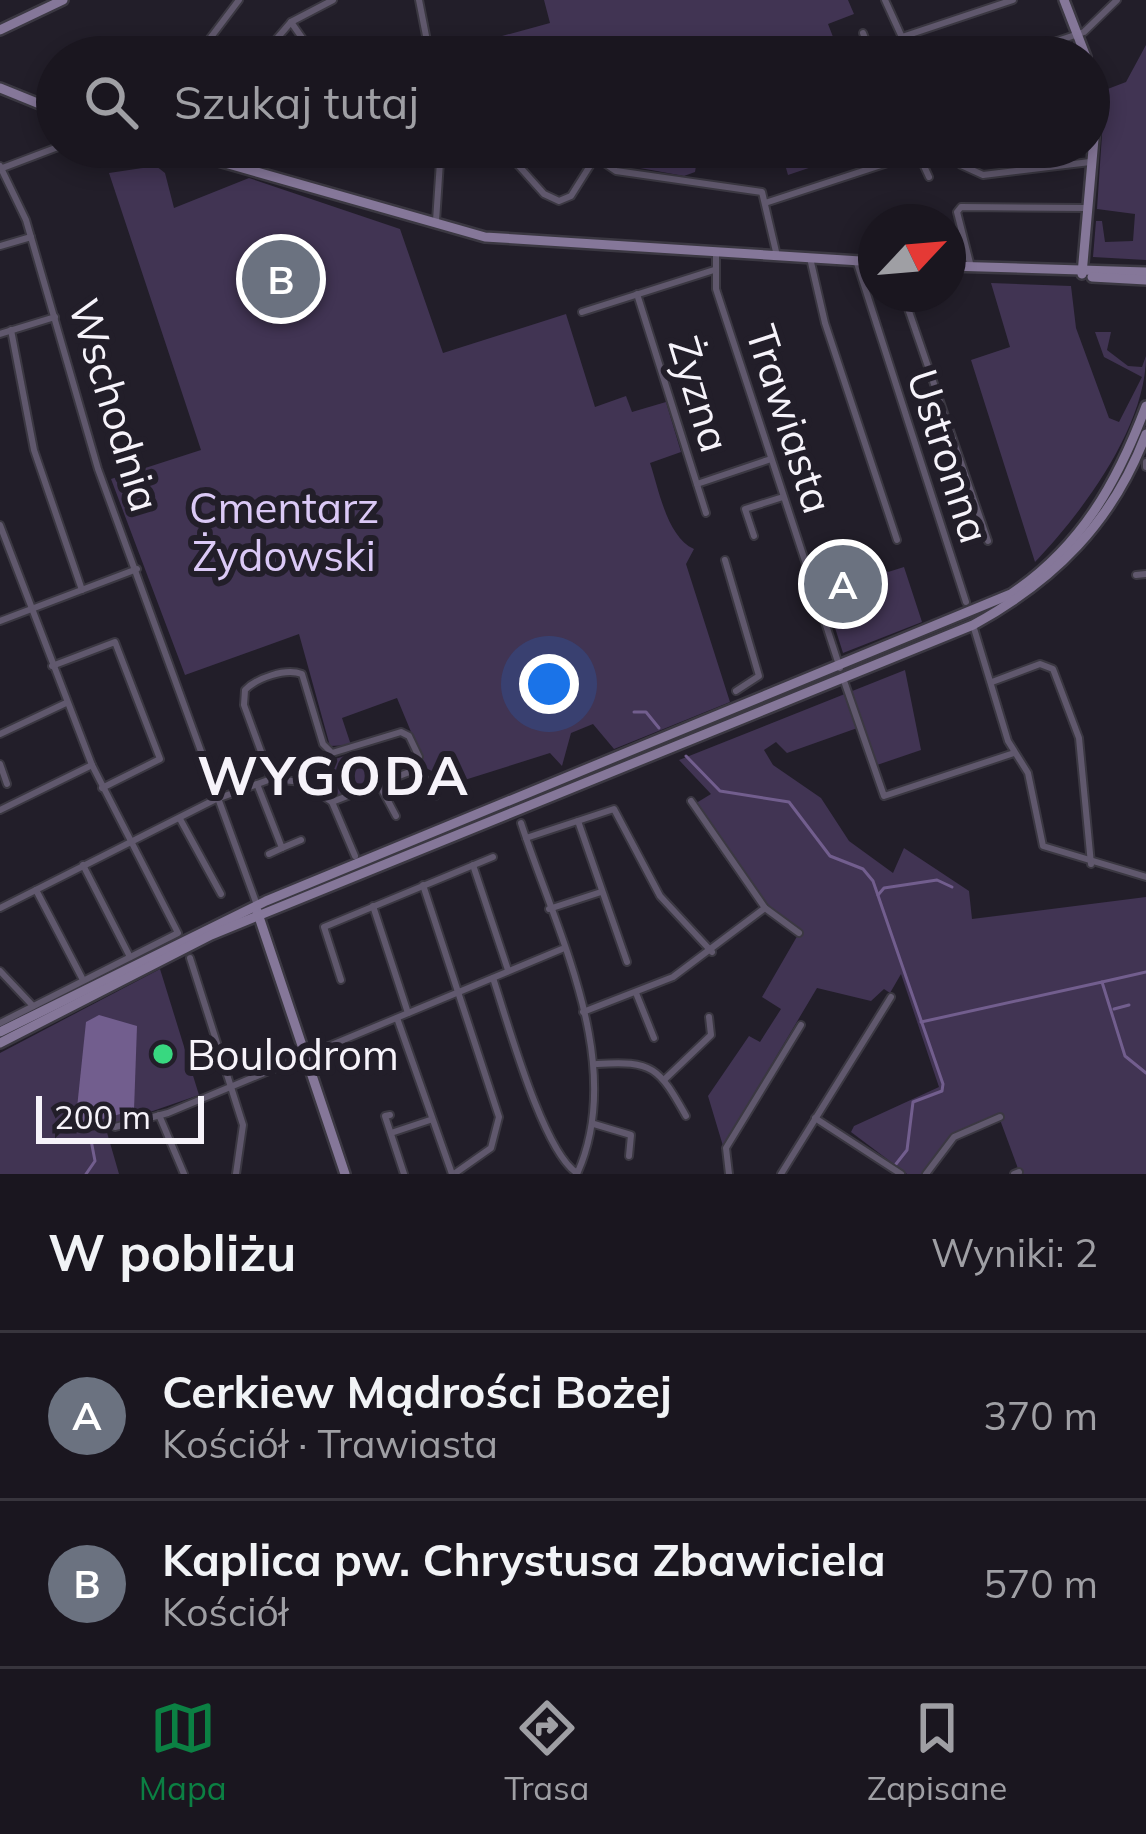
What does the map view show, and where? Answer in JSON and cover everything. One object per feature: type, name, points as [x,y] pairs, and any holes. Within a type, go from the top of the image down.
[{"type":"main road","points":[[0,30],[63,0]]},
{"type":"main road","points":[[1064,0],[1078,34]]},
{"type":"main road","points":[[0,88],[36,103]]},
{"type":"main road","points":[[242,168],[435,225],[533,243],[856,260]]},
{"type":"main road","points":[[1082,274],[1093,168]]},
{"type":"main road","points":[[966,267],[1146,276]]},
{"type":"main road","points":[[0,1043],[5,1030],[257,909],[842,673],[970,616],[1037,576],[1096,512],[1120,471],[1146,406]]},
{"type":"main road","points":[[842,673],[973,625],[1016,601],[1071,556],[1117,498],[1146,434]]},
{"type":"main road","points":[[257,909],[345,1174]]},
{"type":"street","points":[[211,36],[238,0]]},
{"type":"street","points":[[279,36],[291,22],[334,0]]},
{"type":"street","points":[[419,0],[426,36]]},
{"type":"street","points":[[885,0],[902,36]]},
{"type":"street","points":[[905,36],[1013,0]]},
{"type":"street","points":[[1072,36],[1103,20],[1117,0]]},
{"type":"street","points":[[291,22],[301,36]]},
{"type":"street","points":[[1,167],[36,155]]},
{"type":"street","name":"Wschodnia","points":[[1,167],[32,237],[95,460],[222,797],[257,909]]},
{"type":"street","points":[[435,225],[439,168]]},
{"type":"street","points":[[521,168],[544,194],[559,201],[571,196],[589,168]]},
{"type":"street","points":[[608,168],[762,192],[776,256]]},
{"type":"street","points":[[765,203],[872,168]]},
{"type":"street","points":[[925,168],[929,177]]},
{"type":"street","points":[[968,168],[983,175],[1043,168]]},
{"type":"street","points":[[971,267],[957,212],[962,207],[1089,208]]},
{"type":"street","points":[[0,246],[32,237]]},
{"type":"street","name":"Trawiasta","points":[[716,254],[714,270],[771,459],[884,796],[1014,753]]},
{"type":"street","points":[[810,258],[825,323],[897,540]]},
{"type":"street","name":"Ustronna","points":[[856,260],[966,602]]},
{"type":"street","points":[[582,312],[714,270]]},
{"type":"street","name":"Żyzna","points":[[637,294],[706,513]]},
{"type":"street","points":[[909,312],[988,541]]},
{"type":"street","points":[[0,334],[55,316]]},
{"type":"street","points":[[11,330],[34,450],[82,590]]},
{"type":"street","points":[[697,484],[771,459]]},
{"type":"street","points":[[754,536],[745,509],[783,496]]},
{"type":"street","points":[[0,525],[102,788],[178,933],[33,1006],[5,1030]]},
{"type":"street","points":[[725,560],[759,676],[736,691]]},
{"type":"street","points":[[0,621],[137,569]]},
{"type":"street","points":[[1136,575],[1146,574]]},
{"type":"street","points":[[973,625],[1014,753],[1028,772],[1043,846],[1090,864],[1146,877]]},
{"type":"street","points":[[52,666],[116,642],[160,759],[102,788]]},
{"type":"street","points":[[991,682],[1040,664],[1053,669],[1078,738],[1090,864]]},
{"type":"street","points":[[272,779],[243,694],[254,682],[292,671],[306,681],[329,751],[346,753],[405,733],[417,751],[417,767],[435,796]]},
{"type":"street","points":[[0,734],[66,704]]},
{"type":"street","points":[[0,764],[7,784]]},
{"type":"street","points":[[0,810],[92,765]]},
{"type":"street","points":[[332,802],[417,767]]},
{"type":"street","points":[[0,908],[222,797],[272,779],[303,782],[332,802],[356,856]]},
{"type":"street","points":[[257,784],[282,848]]},
{"type":"street","points":[[379,784],[396,816]]},
{"type":"street","points":[[691,801],[703,826],[765,908],[799,933]]},
{"type":"street","points":[[526,838],[624,805]]},
{"type":"street","points":[[614,809],[660,896],[712,952]]},
{"type":"street","points":[[179,818],[221,894]]},
{"type":"street","points":[[578,821],[627,962]]},
{"type":"street","points":[[494,978],[540,1110],[564,1162],[577,1174],[594,1124],[596,1064],[584,1012],[521,824]]},
{"type":"street","points":[[269,854],[301,840]]},
{"type":"street","points":[[341,980],[324,927],[493,856]]},
{"type":"street","points":[[83,865],[130,957]]},
{"type":"street","points":[[473,865],[509,971]]},
{"type":"street","points":[[397,1018],[453,1174],[490,1148],[499,1117],[423,885]]},
{"type":"street","points":[[36,890],[83,980]]},
{"type":"street","points":[[549,909],[601,892]]},
{"type":"street","points":[[373,906],[409,1013]]},
{"type":"street","points":[[584,1012],[636,993],[712,952],[765,908]]},
{"type":"street","points":[[115,1127],[159,1115],[562,950]]},
{"type":"street","points":[[190,958],[244,1140],[236,1174]]},
{"type":"street","points":[[0,971],[33,1006]]},
{"type":"street","points":[[636,993],[654,1038]]},
{"type":"street","points":[[781,1174],[890,997]]},
{"type":"street","points":[[665,1079],[711,1035],[709,1017]]},
{"type":"street","points":[[729,1174],[726,1148],[801,1024]]},
{"type":"street","points":[[596,1064],[639,1062],[665,1079],[686,1116]]},
{"type":"street","points":[[390,1114],[386,1116],[404,1174]]},
{"type":"street","points":[[159,1115],[184,1174]]},
{"type":"street","points":[[926,1174],[954,1137],[1000,1117]]},
{"type":"street","points":[[815,1118],[901,1174]]},
{"type":"street","points":[[391,1133],[430,1120]]},
{"type":"street","points":[[594,1124],[631,1136],[629,1156]]},
{"type":"green space","points":[[544,0],[848,0],[854,14],[828,24],[833,36],[502,36],[550,23]]},
{"type":"green space","points":[[1146,45],[1146,260],[1093,257],[1096,221],[1102,221],[1105,242],[1133,241],[1135,214],[1097,209],[1100,168],[1110,168],[1110,88],[1126,82]]},
{"type":"green space","name":"Cmentarz Żydowski","points":[[159,168],[165,173],[174,208],[249,178],[400,229],[443,353],[566,314],[595,407],[626,396],[632,412],[666,402],[681,452],[650,463],[671,524],[694,549],[686,564],[730,702],[614,749],[593,724],[571,733],[562,766],[550,753],[455,783],[426,768],[397,698],[342,718],[351,745],[330,746],[299,634],[185,675],[111,479],[201,450],[109,173]]},
{"type":"green space","points":[[640,168],[696,168],[684,176]]},
{"type":"green space","points":[[991,283],[1071,286],[1076,328],[1109,418],[1119,422],[1142,377],[1104,357],[1095,332],[1111,332],[1107,350],[1128,366],[1142,367],[1146,356],[1143,383],[1135,411],[1108,467],[1035,562],[971,360],[1010,347]]},
{"type":"green space","points":[[869,559],[888,572],[904,567],[922,622],[843,653],[831,615],[870,603],[859,567]]},
{"type":"green space","points":[[905,670],[921,750],[877,765],[863,726],[787,753],[776,742],[764,750],[773,765],[821,798],[849,841],[893,873],[904,848],[969,891],[972,919],[1146,897],[1146,1174],[1020,1174],[999,1117],[964,1130],[921,1174],[907,1174],[851,1132],[854,1126],[939,1087],[901,974],[890,993],[884,989],[871,1001],[817,988],[723,1146],[708,1096],[749,1036],[760,1042],[781,1009],[762,997],[799,933],[752,892],[725,859],[693,805],[711,794],[679,760]]},
{"type":"green space","points":[[360,751],[373,782],[338,796],[295,772]]},
{"type":"green space","points":[[160,969],[199,1095],[121,1122],[62,1134],[106,1129],[119,1174],[0,1174],[0,1053]]},
{"type":"shaded area","points":[[99,1015],[137,1026],[134,1110],[75,1127],[86,1022]]},
{"type":"waterway","points":[[634,712],[646,712],[659,728]]},
{"type":"waterway","points":[[686,756],[720,791],[789,802],[830,856],[863,869],[873,881],[943,1084],[942,1091],[913,1102],[907,1150],[896,1164]]},
{"type":"waterway","points":[[878,895],[884,888],[937,880],[952,887]]},
{"type":"waterway","points":[[1102,982],[1146,972]]},
{"type":"waterway","points":[[921,1022],[1102,982],[1125,1056],[1146,1073]]},
{"type":"waterway","points":[[1114,1009],[1129,1005]]},
{"type":"waterway","points":[[86,1174],[95,1161],[91,1140]]},
{"type":"place","name":"Kaplica pw. Chrystusa Zbawiciela","points":[[281,279]]},
{"type":"place","name":"Cerkiew Mądrości Bożej","points":[[843,584]]},
{"type":"place","name":"Boulodrom","points":[[163,1054]]},
{"type":"district","name":"WYGODA","points":[[334,775]]}]
